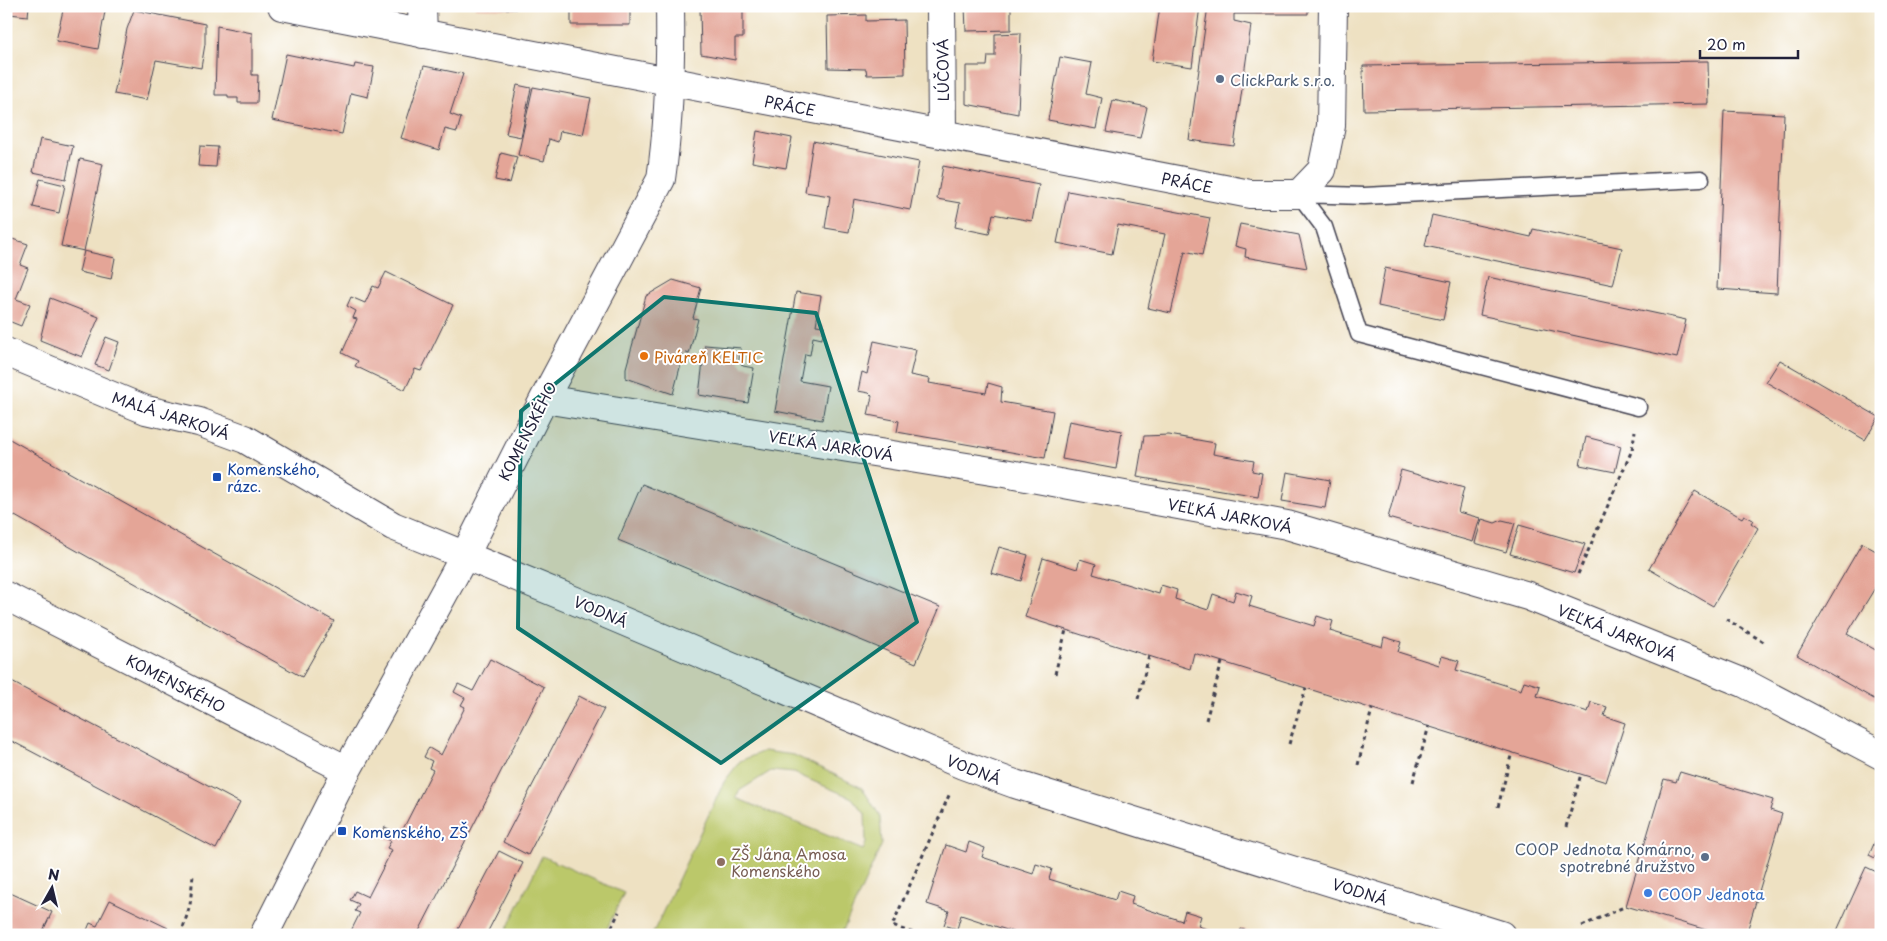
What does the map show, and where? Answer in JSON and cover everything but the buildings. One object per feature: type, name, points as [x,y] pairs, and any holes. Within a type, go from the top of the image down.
[{"type":"street","name":"PRÁCE","points":[[282,6],[1250,194],[1299,194]]},
{"type":"street","points":[[422,6],[423,34]]},
{"type":"street","name":"KOMENSKÉHO","points":[[264,935],[347,770],[465,555],[544,399],[661,179],[666,145],[670,6]]},
{"type":"street","name":"LÚČOVÁ","points":[[941,6],[942,134]]},
{"type":"street","points":[[1299,194],[1322,170],[1326,152],[1330,126],[1333,6]]},
{"type":"street","name":"MALÁ JARKOVÁ","points":[[6,352],[146,410],[199,422],[245,439],[393,526],[465,555]]},
{"type":"street","name":"VEĽKÁ JARKOVÁ","points":[[544,399],[1004,473],[1287,525],[1528,596],[1744,684],[1881,755]]},
{"type":"street","name":"VODNÁ","points":[[465,555],[963,765],[1025,787],[1501,935]]},
{"type":"street","name":"KOMENSKÉHO","points":[[6,596],[347,770]]},
{"type":"lane","points":[[1299,194],[1364,196],[1701,180]]},
{"type":"lane","points":[[1299,194],[1324,227],[1359,334],[1638,407]]},
{"type":"path","points":[[1578,574],[1632,450],[1638,407]]},
{"type":"path","points":[[1726,619],[1767,644]]},
{"type":"path","points":[[1055,674],[1066,630]]},
{"type":"path","points":[[1138,699],[1149,656]]},
{"type":"path","points":[[1206,720],[1222,662]]},
{"type":"path","points":[[1289,744],[1306,688]]},
{"type":"path","points":[[1358,765],[1372,709]]},
{"type":"path","points":[[1413,782],[1429,726]]},
{"type":"path","points":[[1498,807],[1512,752]]},
{"type":"path","points":[[920,935],[892,926],[963,765]]},
{"type":"path","points":[[1566,827],[1581,774]]},
{"type":"path","points":[[181,935],[190,905],[192,875]]},
{"type":"path","points":[[1582,926],[1626,906]]},
{"type":"path","points":[[608,935],[619,912]]},
{"type":"highlighted area","points":[[664,297],[816,313],[917,622],[721,763],[518,628],[521,411]]},
{"type":"green space","points":[[764,751],[794,755],[862,788],[880,816],[882,844],[841,935],[652,935],[724,782],[740,761]],"holes":[[[771,771],[794,773],[852,798],[865,814],[866,843],[863,850],[736,798],[739,791]]]},
{"type":"green space","points":[[542,856],[624,893],[604,935],[504,935]]},
{"type":"place","name":"ClickPark s.r.o.","points":[[1220,79]]},
{"type":"place","name":"Piváreň KELTIC","points":[[644,356]]},
{"type":"place","name":"Komenského, rázc.","points":[[217,477]]},
{"type":"place","name":"Komenského, ZŠ","points":[[342,831]]},
{"type":"place","name":"COOP Jednota Komárno, spotrebné družstvo","points":[[1705,857]]},
{"type":"place","name":"ZŠ Jána Amosa Komenského","points":[[721,862]]},
{"type":"place","name":"COOP Jednota","points":[[1648,893]]}]
